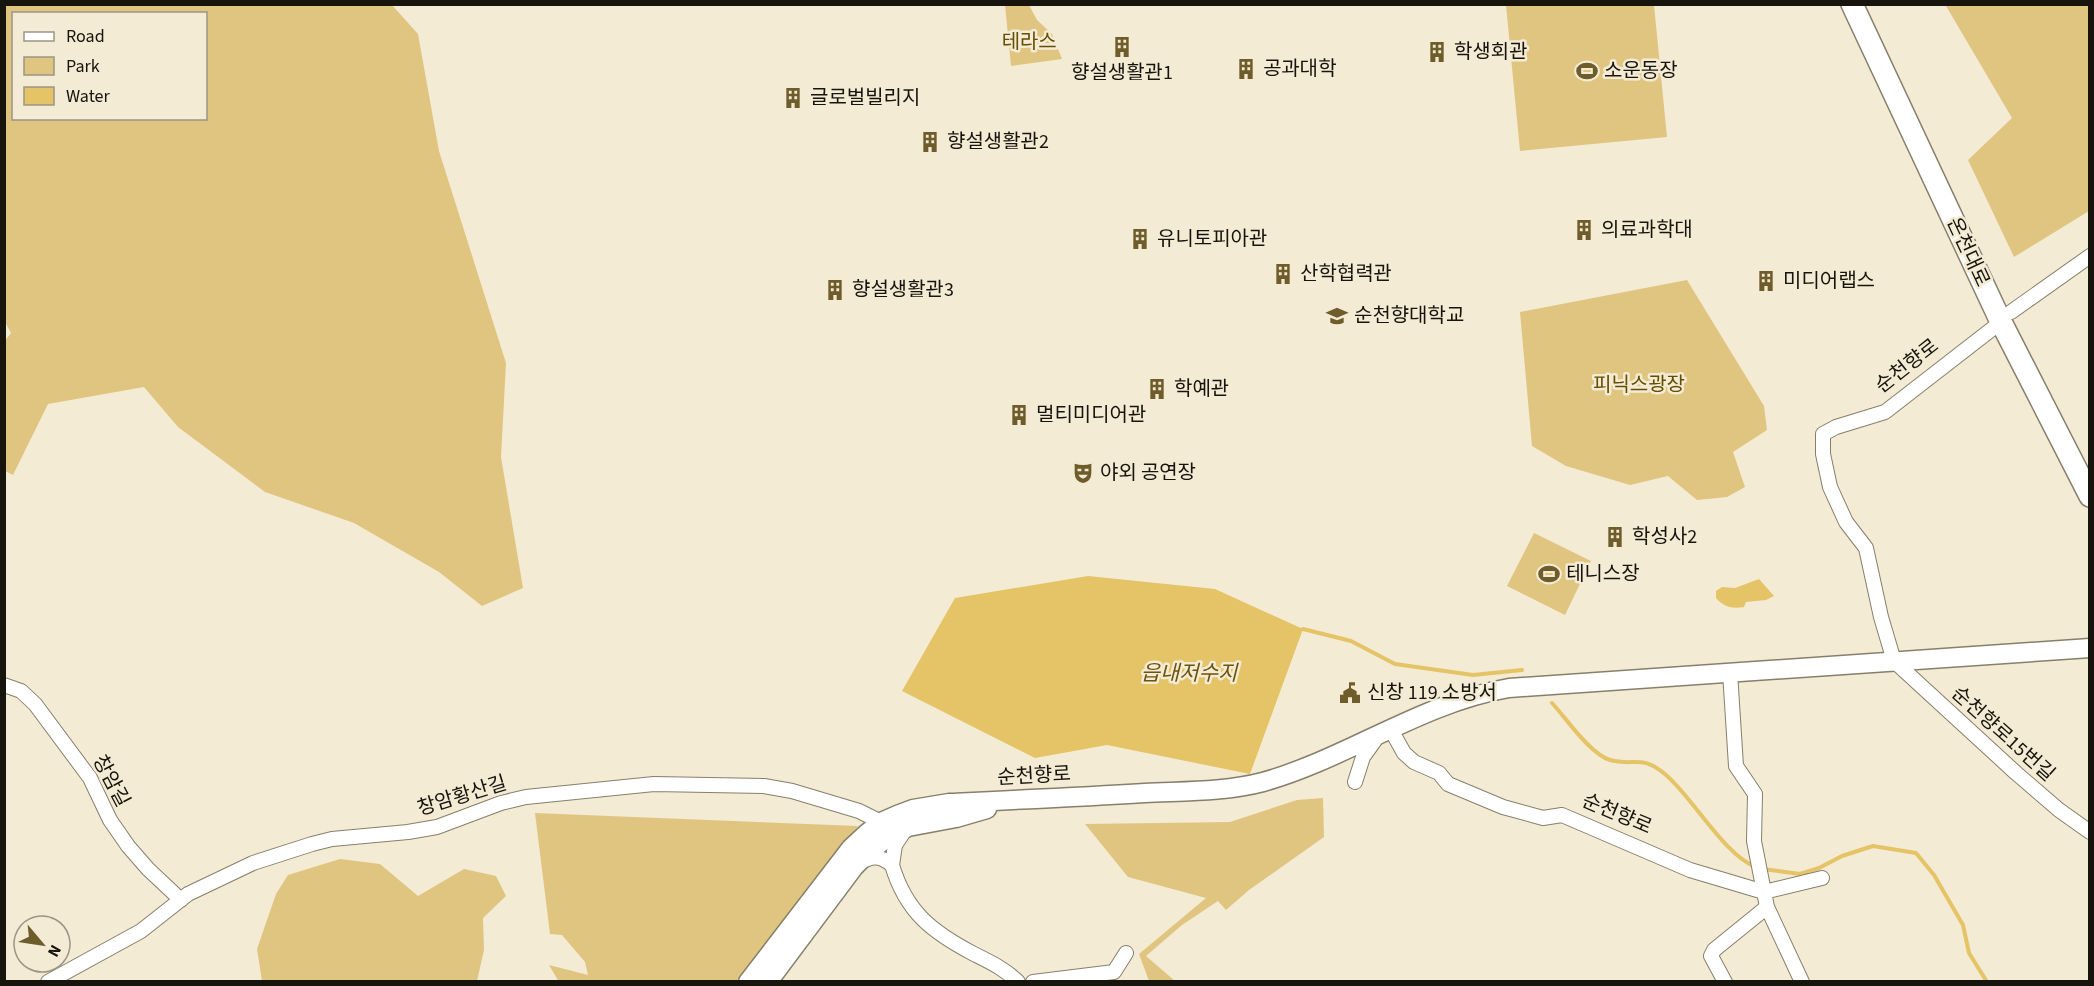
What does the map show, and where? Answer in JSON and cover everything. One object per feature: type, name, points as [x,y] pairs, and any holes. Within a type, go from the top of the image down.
[{"type":"main road","name":"온천대로","points":[[1852,4],[2006,317],[2090,496]]},
{"type":"main road","name":"온천대로","points":[[1868,4],[2006,317],[2090,471]]},
{"type":"main road","name":"순천향로","points":[[748,981],[851,848],[881,822],[913,809],[932,805],[1211,790],[1260,782],[1304,766],[1449,702],[1509,687],[2090,648]]},
{"type":"main road","points":[[768,981],[854,867],[888,838],[908,827],[956,818],[1017,800]]},
{"type":"street","points":[[2006,317],[2090,256]]},
{"type":"street","name":"순천향로","points":[[1894,661],[1881,617],[1866,548],[1846,522],[1830,487],[1823,434],[1836,427],[1885,412],[2006,317]]},
{"type":"street","name":"순천향로15번길","points":[[1894,661],[2008,766],[2059,810],[2090,832]]},
{"type":"street","points":[[1730,672],[1736,766],[1755,794],[1754,841],[1767,907],[1802,981]]},
{"type":"street","name":"창암길","points":[[4,685],[21,691],[35,704],[90,777],[110,820],[128,846],[148,869],[182,900]]},
{"type":"street","points":[[1355,782],[1363,757],[1386,730]]},
{"type":"street","name":"순천향로","points":[[1386,730],[1414,762],[1439,773],[1448,784],[1503,807],[1543,818],[1562,815],[1690,870],[1764,892]]},
{"type":"street","name":"창암황산길","points":[[48,981],[141,931],[196,890],[253,863],[312,844],[436,827],[501,803],[549,794],[654,784],[764,786],[792,790],[859,811],[881,822]]},
{"type":"street","points":[[908,827],[900,834],[895,845],[892,865],[897,882],[911,907],[939,934],[1004,970],[1018,981]]},
{"type":"street","points":[[854,867],[870,857],[879,857],[892,865]]},
{"type":"street","points":[[1764,892],[1822,878]]},
{"type":"street","points":[[1725,981],[1711,956],[1714,950],[1767,907]]},
{"type":"street","points":[[1033,981],[1113,976],[1126,953]]},
{"type":"green space","points":[[1950,4],[2089,5],[2089,211],[2014,257],[1968,160],[2012,118],[1946,6]]},
{"type":"green space","points":[[7,5],[392,5],[418,34],[439,151],[506,363],[501,457],[523,588],[482,606],[439,572],[354,523],[265,492],[178,427],[144,387],[48,404],[13,475],[5,471],[4,342],[11,333],[4,320],[4,7]]},
{"type":"green space","name":"테라스","points":[[1005,5],[1029,5],[1037,20],[1052,34],[1062,59],[1011,66]]},
{"type":"green space","name":"소운동장","points":[[1506,5],[1654,5],[1667,137],[1520,151]]},
{"type":"green space","name":"피닉스광장","points":[[1687,280],[1764,406],[1767,430],[1733,452],[1745,487],[1727,497],[1697,500],[1668,476],[1630,485],[1566,466],[1532,446],[1520,312]]},
{"type":"green space","name":"테니스장","points":[[1534,533],[1591,561],[1565,615],[1507,586]]},
{"type":"green space","points":[[1323,798],[1324,837],[1249,890],[1226,910],[1218,901],[1182,925],[1146,956],[1175,981],[1149,981],[1139,954],[1206,898],[1128,877],[1085,824],[1230,822],[1297,800]]},
{"type":"green space","points":[[535,813],[858,826],[737,981],[559,982],[549,965],[588,975],[585,962],[562,935],[550,934]]},
{"type":"green space","points":[[340,859],[380,864],[418,896],[464,869],[496,876],[506,896],[483,918],[484,950],[477,981],[262,981],[257,949],[276,894],[288,875]]},
{"type":"water","name":"읍내저수지","points":[[1088,576],[1215,589],[1303,629],[1250,774],[1107,745],[1035,758],[902,691],[955,598]]},
{"type":"water","points":[[1759,579],[1774,596],[1766,600],[1746,602],[1744,607],[1736,608],[1725,605],[1716,598],[1716,591],[1722,587],[1735,588]]},
{"type":"waterway","points":[[1303,629],[1351,641],[1395,664],[1473,675],[1522,670]]},
{"type":"waterway","points":[[1552,703],[1594,751],[1610,760],[1650,764],[1666,775],[1721,839],[1744,861],[1756,867]]},
{"type":"waterway","points":[[1763,869],[1800,874],[1873,846],[1916,853],[1934,875],[1963,925],[1969,953],[1987,982]]},
{"type":"place","name":"향설생활관1","points":[[1122,47]]},
{"type":"place","name":"학생회관","points":[[1437,52]]},
{"type":"place","name":"공과대학","points":[[1246,69]]},
{"type":"place","name":"소운동장","points":[[1587,71]]},
{"type":"place","name":"글로벌빌리지","points":[[793,98]]},
{"type":"place","name":"향설생활관2","points":[[930,142]]},
{"type":"place","name":"의료과학대","points":[[1584,230]]},
{"type":"place","name":"유니토피아관","points":[[1140,239]]},
{"type":"place","name":"산학협력관","points":[[1283,274]]},
{"type":"place","name":"미디어랩스","points":[[1766,281]]},
{"type":"place","name":"향설생활관3","points":[[835,290]]},
{"type":"place","name":"순천향대학교","points":[[1337,316]]},
{"type":"place","name":"학예관","points":[[1157,389]]},
{"type":"place","name":"멀티미디어관","points":[[1019,415]]},
{"type":"place","name":"야외 공연장","points":[[1083,473]]},
{"type":"place","name":"학성사2","points":[[1615,537]]},
{"type":"place","name":"테니스장","points":[[1549,574]]},
{"type":"place","name":"신창 119 소방서","points":[[1350,693]]}]
